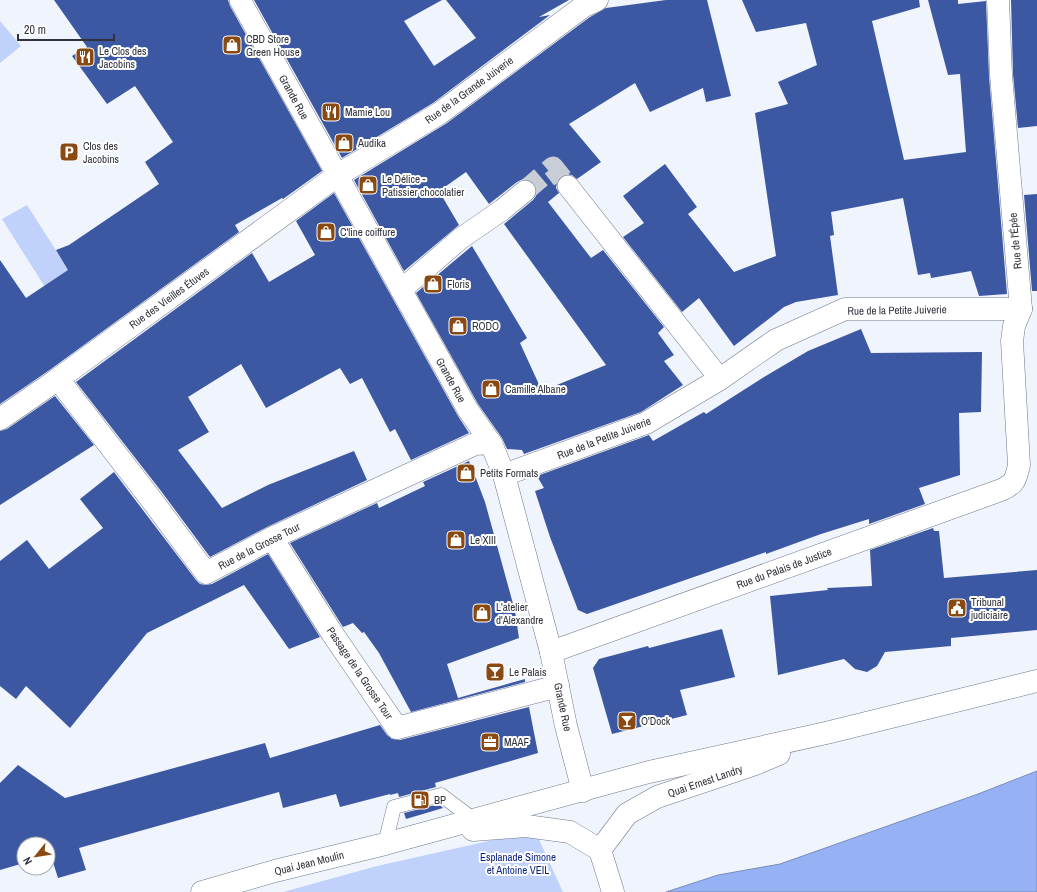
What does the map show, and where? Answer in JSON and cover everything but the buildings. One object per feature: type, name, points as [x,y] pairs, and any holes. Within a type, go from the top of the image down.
[{"type":"street","name":"Grande Rue","points":[[240,0],[471,415],[491,443],[504,475],[551,652],[566,726],[584,791]]},
{"type":"street","name":"Rue de la Grande Juiverie","points":[[338,175],[440,113],[584,6],[597,0]]},
{"type":"street","name":"Rue de l'Épée","points":[[998,0],[1001,75],[1021,309],[1014,326],[1012,341],[1019,465],[1015,481]]},
{"type":"street","name":"Rue des Vieilles Étuves","points":[[0,419],[58,379],[338,175]]},
{"type":"street","points":[[568,186],[720,379]]},
{"type":"street","points":[[401,290],[460,239],[502,210],[526,191]]},
{"type":"street","name":"Rue de la Petite Juiverie","points":[[504,475],[646,423],[720,379],[776,340],[845,309],[1021,309]]},
{"type":"street","name":"Rue de la Grosse Tour","points":[[58,379],[206,573],[272,538],[475,444],[491,443]]},
{"type":"street","name":"Rue du Palais de Justice","points":[[551,652],[1001,490],[1015,481]]},
{"type":"street","name":"Passage de la Grosse Tour","points":[[272,538],[332,633],[397,728],[558,686]]},
{"type":"street","name":"Quai Ernest Landry","points":[[584,791],[649,772],[826,733],[1037,681]]},
{"type":"street","name":"Quai Ernest Landry","points":[[603,860],[627,814],[657,797],[758,763],[826,733]]},
{"type":"street","name":"Quai Jean Moulin","points":[[202,892],[276,871],[385,844],[473,819],[584,791]]},
{"type":"street","name":"Quai Jean Moulin","points":[[418,834],[526,826],[570,832],[603,860]]},
{"type":"street","points":[[603,860],[613,892]]},
{"type":"lane","points":[[385,844],[394,807],[441,795],[473,819]]},
{"type":"green space","points":[[0,21],[21,46],[0,63]]},
{"type":"green space","points":[[27,205],[75,280],[50,295],[2,219]]},
{"type":"green space","name":"Esplanade Simone et Antoine VEIL","points":[[529,832],[536,833],[563,892],[283,892],[377,866]]},
{"type":"shaded area","points":[[1037,771],[1037,892],[666,892],[718,875],[780,864],[978,794]]},
{"type":"tunnel","points":[[525,191],[553,167],[568,186]]},
{"type":"place","name":"CBD Store Green House","points":[[232,45]]},
{"type":"place","name":"Le Clos des Jacobins","points":[[85,57]]},
{"type":"place","name":"Mamie Lou","points":[[331,112]]},
{"type":"place","name":"Audika","points":[[344,143]]},
{"type":"place","name":"Clos des Jacobins","points":[[69,152]]},
{"type":"place","name":"Le Délice - Patissier chocolatier","points":[[368,185]]},
{"type":"place","name":"C'line coiffure","points":[[326,232]]},
{"type":"place","name":"Floris","points":[[433,284]]},
{"type":"place","name":"RODO","points":[[458,326]]},
{"type":"place","name":"Camille Albane","points":[[491,389]]},
{"type":"place","name":"Petits Formats","points":[[466,473]]},
{"type":"place","name":"Le XIII","points":[[456,540]]},
{"type":"place","name":"Tribunal judiciaire","points":[[957,608]]},
{"type":"place","name":"L'atelier d'Alexandre","points":[[482,613]]},
{"type":"place","name":"Le Palais","points":[[495,672]]},
{"type":"place","name":"O'Dock","points":[[627,721]]},
{"type":"place","name":"MAAF","points":[[490,742]]},
{"type":"place","name":"BP","points":[[420,800]]}]
